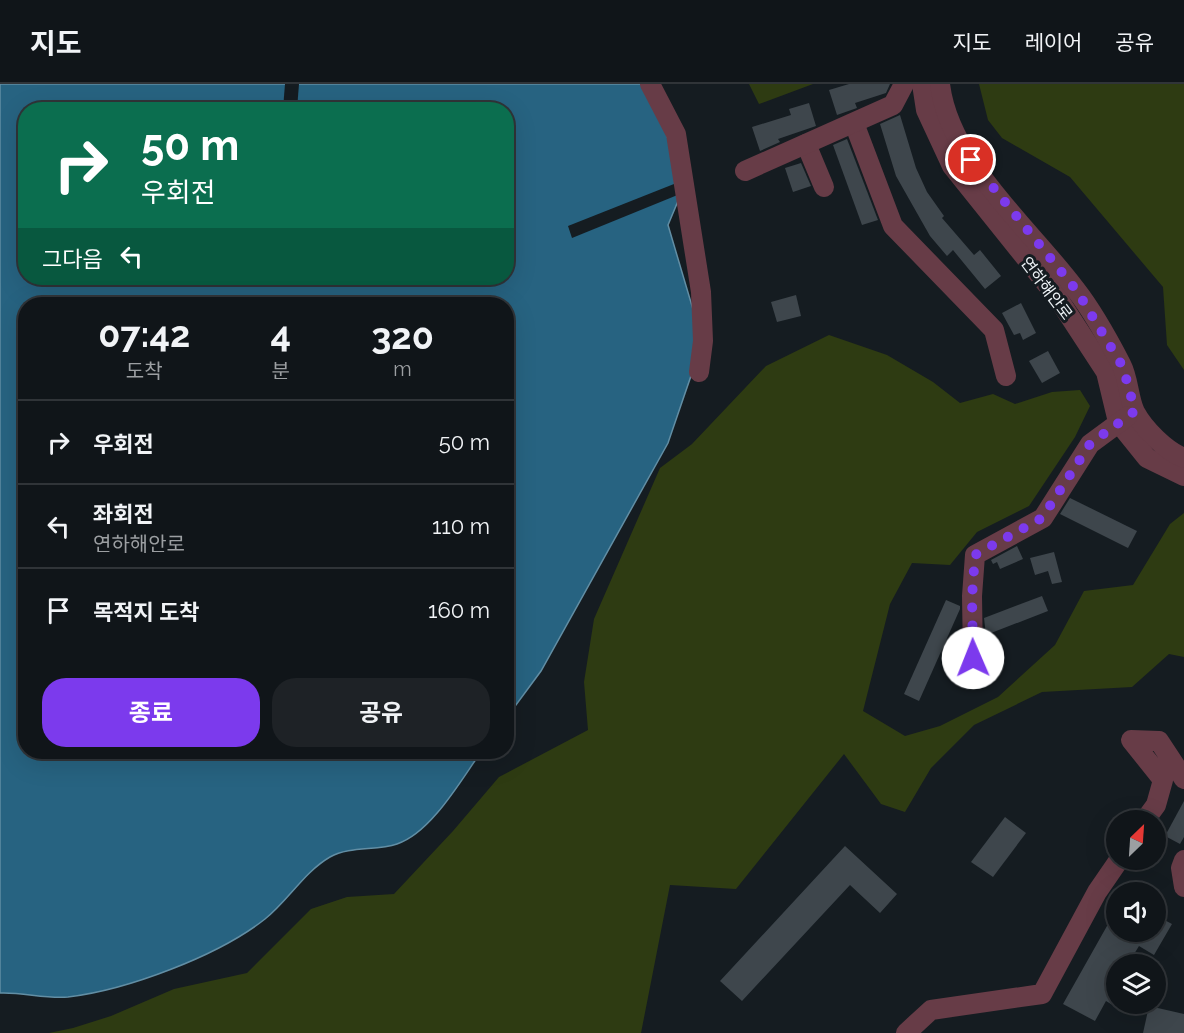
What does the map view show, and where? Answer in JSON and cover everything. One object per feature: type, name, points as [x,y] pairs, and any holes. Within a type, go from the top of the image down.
[{"type":"street","points":[[654,84],[676,134],[700,292],[703,341],[699,372]]},
{"type":"street","points":[[745,171],[893,105],[904,84]]},
{"type":"street","name":"연하해안로","points":[[922,84],[926,110],[952,166],[1057,297],[1106,372],[1118,422],[1147,458],[1184,476]]},
{"type":"street","name":"연하해안로","points":[[940,84],[943,105],[955,133],[971,160],[1077,291],[1123,367],[1135,411],[1147,429],[1184,458]]},
{"type":"street","points":[[854,123],[892,226],[993,330],[1006,376]]},
{"type":"street","points":[[806,144],[824,187]]},
{"type":"street","points":[[973,658],[972,597],[975,555],[1042,518],[1090,444],[1135,411]]},
{"type":"street","points":[[1152,810],[1163,780],[1131,740],[1159,741],[1184,779]]},
{"type":"street","points":[[1184,860],[1180,868],[1184,887]]},
{"type":"street","points":[[906,1033],[931,1010],[1042,994],[1096,892],[1112,870]]},
{"type":"green space","points":[[749,84],[813,84],[759,104]]},
{"type":"green space","points":[[979,84],[1184,84],[1184,370],[1167,345],[1163,287],[1070,177],[1002,138],[988,120]]},
{"type":"green space","points":[[829,335],[887,355],[933,382],[960,403],[993,394],[1015,404],[1052,392],[1080,390],[1090,406],[1075,437],[1029,506],[977,532],[950,565],[912,563],[890,604],[863,711],[905,736],[940,726],[998,697],[1055,645],[1084,591],[1133,585],[1170,524],[1184,513],[1184,657],[1169,654],[1132,687],[1042,692],[974,725],[931,768],[905,812],[881,804],[844,754],[736,889],[670,885],[641,1033],[49,1033],[111,1016],[174,989],[247,973],[311,909],[347,897],[394,894],[453,831],[499,777],[588,730],[584,682],[594,619],[660,468],[692,444],[766,366]]},
{"type":"water","points":[[0,84],[645,84],[661,115],[676,166],[678,201],[668,225],[695,316],[693,370],[668,443],[541,671],[514,708],[514,297],[18,297],[18,759],[476,759],[455,791],[422,829],[410,838],[389,846],[346,851],[330,857],[312,870],[265,919],[223,946],[144,979],[91,993],[59,997],[0,993]]},
{"type":"pier","points":[[285,84],[299,84],[298,102],[284,102]]},
{"type":"pier","points":[[679,182],[680,194],[572,238],[568,226]]},
{"type":"building","points":[[849,84],[890,84],[886,93],[855,103],[857,108],[837,115],[829,90]]},
{"type":"building","points":[[809,103],[816,126],[778,139],[780,142],[760,151],[752,127],[791,115],[789,109]]},
{"type":"building","points":[[900,115],[916,168],[927,192],[944,216],[942,218],[974,255],[980,250],[1001,276],[985,289],[953,250],[947,256],[930,236],[896,176],[880,124]]},
{"type":"building","points":[[847,139],[878,220],[862,225],[833,145]]},
{"type":"building","points":[[801,163],[811,186],[793,192],[785,168]]},
{"type":"building","points":[[796,295],[801,316],[777,322],[771,302]]},
{"type":"building","points":[[1021,303],[1036,333],[1023,340],[1020,333],[1014,335],[1002,313]]},
{"type":"building","points":[[1048,351],[1060,373],[1042,383],[1029,361]]},
{"type":"building","points":[[1070,498],[1137,531],[1128,548],[1060,514]]},
{"type":"building","points":[[1017,546],[1023,559],[1000,569],[997,562],[993,564],[991,560]]},
{"type":"building","points":[[1054,552],[1062,582],[1052,584],[1048,571],[1035,575],[1030,558]]},
{"type":"building","points":[[1042,596],[1048,611],[986,635],[984,618]]},
{"type":"building","points":[[946,600],[960,606],[960,609],[919,701],[904,694]]},
{"type":"building","points":[[1184,801],[1184,837],[1180,844],[1166,837]]},
{"type":"building","points":[[1005,817],[1026,833],[993,877],[971,862]]},
{"type":"building","points":[[845,846],[897,894],[880,913],[850,885],[742,1001],[720,981]]},
{"type":"building","points":[[1166,921],[1172,924],[1166,934]]},
{"type":"building","points":[[1106,928],[1106,942],[1162,942],[1155,954],[1139,946],[1134,954],[1106,954],[1106,1001],[1095,1021],[1063,1004]]},
{"type":"building","points":[[1166,1010],[1184,1014],[1184,1033],[1143,1033],[1147,1014],[1166,1014]]},
{"type":"route","points":[[971,160],[1077,291],[1123,367],[1135,411],[1090,444],[1042,518],[975,555],[972,597],[973,658]]}]
